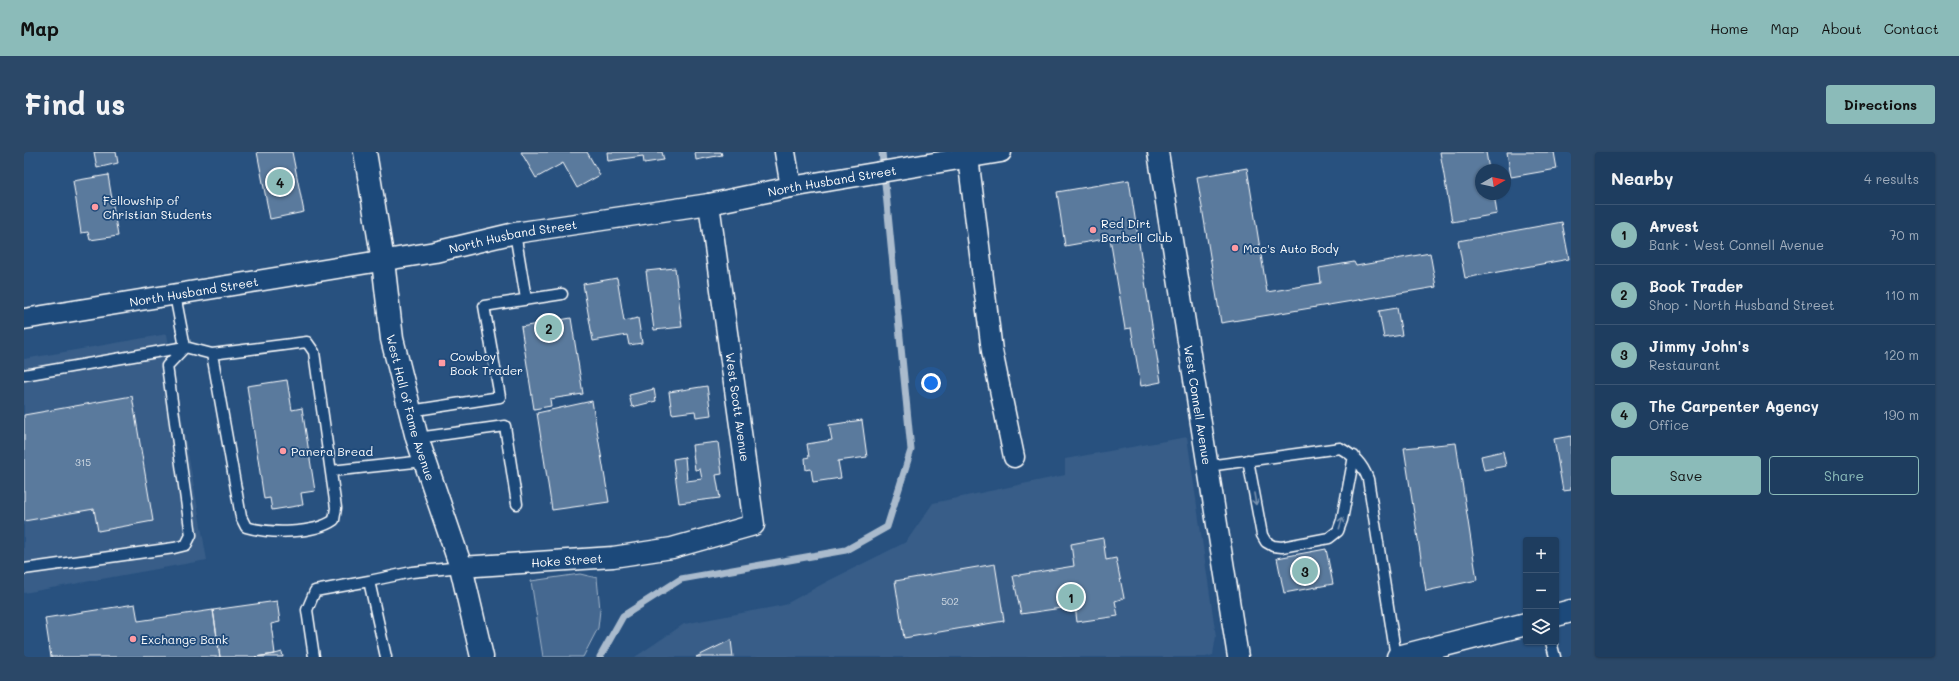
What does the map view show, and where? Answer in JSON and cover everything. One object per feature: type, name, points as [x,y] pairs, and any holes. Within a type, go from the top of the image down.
[{"type":"main road","name":"West Hall of Fame Avenue","points":[[365,152],[383,261],[392,339],[417,438],[461,567],[482,657]]},
{"type":"main road","points":[[1559,614],[1571,611]]},
{"type":"main road","points":[[1397,657],[1523,625]]},
{"type":"street","points":[[785,152],[791,187]]},
{"type":"street","name":"North Husband Street","points":[[24,319],[383,261],[435,252],[515,233],[709,204],[791,187],[1001,152]]},
{"type":"street","name":"West Connell Avenue","points":[[1158,152],[1238,657]]},
{"type":"street","points":[[968,157],[992,351],[1014,457]]},
{"type":"street","name":"West Scott Avenue","points":[[672,548],[754,525],[709,204]]},
{"type":"street","name":"Hoke Street","points":[[461,567],[613,557],[672,548]]},
{"type":"lane","points":[[515,233],[526,299]]},
{"type":"lane","points":[[175,294],[185,347]]},
{"type":"lane","points":[[410,411],[500,397],[484,306],[562,294]]},
{"type":"lane","points":[[24,376],[185,347],[212,354],[307,342],[314,352],[336,508],[334,520],[327,525],[283,532],[262,531],[246,527],[241,517],[212,354]]},
{"type":"lane","points":[[24,569],[174,548],[186,545],[191,535],[167,366],[185,347]]},
{"type":"lane","points":[[417,438],[505,426],[517,504]]},
{"type":"lane","points":[[1208,466],[1340,448],[1354,456],[1364,468],[1368,480],[1397,657]]},
{"type":"lane","points":[[1248,460],[1262,535],[1266,542],[1272,546],[1282,547],[1329,538],[1338,531],[1342,520],[1354,456]]},
{"type":"lane","points":[[331,471],[424,461]]},
{"type":"lane","points":[[314,657],[307,610],[315,591],[412,572],[461,567]]},
{"type":"lane","points":[[369,581],[386,657]]},
{"type":"lane","points":[[1552,645],[1555,657]]},
{"type":"shaded area","points":[[167,334],[207,560],[24,593],[24,359]]},
{"type":"shaded area","points":[[1187,437],[1216,636],[1213,655],[1206,657],[635,657],[684,624],[784,605],[906,542],[933,503],[1065,475],[1065,459]]},
{"type":"shaded area","points":[[580,574],[597,578],[600,610],[598,628],[583,657],[543,657],[531,581]]},
{"type":"building","points":[[94,152],[116,152],[118,163],[97,168]]},
{"type":"building","points":[[257,152],[292,152],[304,212],[270,219]]},
{"type":"building","points":[[521,152],[587,152],[600,175],[577,188],[563,163],[536,178]]},
{"type":"building","points":[[607,152],[662,152],[664,160],[644,163],[643,156],[608,161]]},
{"type":"building","points":[[695,152],[721,152],[722,155],[696,160]]},
{"type":"building","points":[[1440,152],[1486,152],[1488,164],[1475,164],[1475,200],[1495,200],[1497,214],[1452,222]]},
{"type":"building","points":[[1507,152],[1554,152],[1557,169],[1511,177],[1511,164],[1509,164]]},
{"type":"building","points":[[1247,168],[1267,292],[1321,283],[1319,268],[1354,262],[1356,266],[1430,253],[1436,287],[1221,323],[1197,177]]},
{"type":"building","name":"Fellowship of Christian Students","points":[[108,175],[118,236],[90,240],[88,232],[81,233],[73,181]]},
{"type":"building","points":[[1129,180],[1161,382],[1141,386],[1131,328],[1125,329],[1110,238],[1065,246],[1057,192]]},
{"type":"building","points":[[1562,222],[1569,259],[1465,278],[1458,241]]},
{"type":"building","points":[[675,268],[682,327],[654,330],[646,271]]},
{"type":"building","points":[[617,278],[624,321],[638,318],[642,343],[629,345],[627,335],[593,341],[583,284]]},
{"type":"building","points":[[1397,308],[1402,335],[1384,338],[1379,311]]},
{"type":"building","points":[[571,318],[583,394],[550,399],[551,406],[534,409],[521,327]]},
{"type":"building","name":"Panera Bread","points":[[287,380],[292,410],[302,408],[315,491],[301,493],[303,505],[272,510],[270,498],[264,499],[247,386]]},
{"type":"building","points":[[707,386],[711,415],[696,417],[695,411],[672,414],[669,392]]},
{"type":"building","points":[[654,389],[656,401],[632,407],[629,395]]},
{"type":"building","points":[[132,396],[153,521],[98,531],[94,509],[24,521],[24,415]]},
{"type":"building","points":[[592,401],[609,502],[552,510],[537,413]]},
{"type":"building","points":[[862,420],[867,457],[838,461],[841,478],[813,482],[811,469],[806,470],[805,458],[809,457],[807,444],[832,440],[829,425]]},
{"type":"building","points":[[1571,436],[1571,490],[1563,491],[1554,439]]},
{"type":"building","points":[[718,442],[722,474],[716,475],[720,498],[679,503],[673,459],[685,457],[687,481],[702,479],[700,469],[695,470],[692,445]]},
{"type":"building","points":[[1456,443],[1477,580],[1426,591],[1404,448]]},
{"type":"building","points":[[1503,451],[1506,466],[1484,470],[1481,456]]},
{"type":"building","points":[[1103,538],[1106,560],[1116,558],[1124,598],[1115,601],[1118,616],[1077,622],[1075,606],[1021,614],[1013,576],[1074,566],[1071,544]]},
{"type":"building","points":[[1326,549],[1333,584],[1284,593],[1277,558]]},
{"type":"building","points":[[995,564],[1004,621],[904,638],[895,581]]},
{"type":"building","points":[[277,601],[280,622],[271,624],[275,654],[255,657],[220,657],[213,610]]},
{"type":"building","name":"Exchange Bank","points":[[135,604],[138,621],[213,610],[220,657],[51,657],[45,618]]},
{"type":"building","points":[[731,640],[733,657],[696,657]]},
{"type":"building","points":[[282,652],[283,657],[255,657],[275,654]]},
{"type":"waterway","points":[[600,657],[623,616],[681,579],[846,550],[887,527],[911,450],[882,152]]},
{"type":"place","name":"The Carpenter Agency","points":[[280,182]]},
{"type":"place","name":"Fellowship of Christian Students","points":[[95,207]]},
{"type":"place","name":"Red Dirt Barbell Club","points":[[1093,230]]},
{"type":"place","name":"Mac's Auto Body","points":[[1235,248]]},
{"type":"place","name":"Book Trader","points":[[549,328]]},
{"type":"place","name":"Cowboy Book Trader","points":[[442,363]]},
{"type":"place","name":"Panera Bread","points":[[283,451]]},
{"type":"place","name":"Jimmy John's","points":[[1305,571]]},
{"type":"place","name":"Arvest","points":[[1071,597]]},
{"type":"place","name":"Exchange Bank","points":[[133,639]]}]
